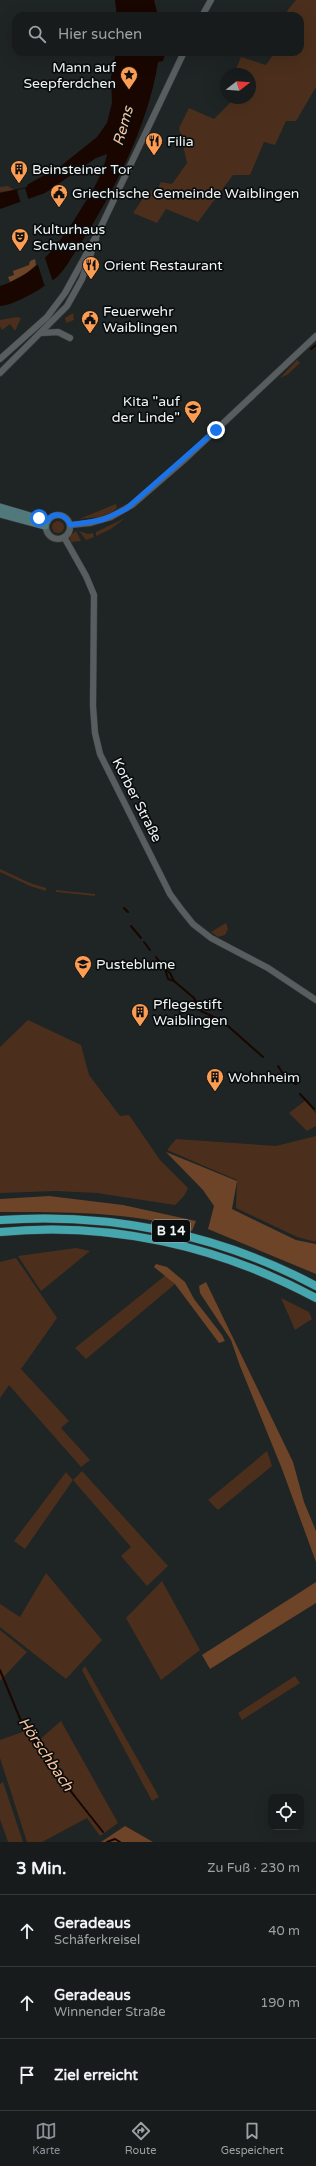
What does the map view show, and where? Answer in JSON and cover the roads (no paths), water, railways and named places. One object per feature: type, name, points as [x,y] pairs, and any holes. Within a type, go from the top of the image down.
[{"type":"highway","name":"B 14","points":[[0,1220],[68,1218],[153,1228],[190,1236],[241,1252],[316,1286]]},
{"type":"highway","name":"B 14","points":[[0,1232],[69,1229],[151,1239],[206,1252],[239,1263],[286,1283],[316,1298]]},
{"type":"main road","points":[[0,507],[46,523]]},
{"type":"main road","points":[[0,514],[46,523]]},
{"type":"street","points":[[204,12],[211,0]]},
{"type":"street","points":[[0,359],[28,334],[58,303],[68,289],[99,231],[182,56]]},
{"type":"street","points":[[0,373],[42,333],[67,306],[82,279],[99,231]]},
{"type":"street","points":[[42,333],[58,332],[70,338]]},
{"type":"street","points":[[70,525],[111,517],[132,505],[184,460],[316,336]]},
{"type":"street","points":[[60,515],[66,518],[70,525],[69,532],[64,538],[58,539],[51,537],[46,531],[46,523],[52,516],[60,515]]},
{"type":"street","name":"Korber Straße","points":[[64,538],[86,576],[94,595],[93,706],[95,733],[100,754],[170,894],[193,924],[211,938],[268,968],[316,1000]]},
{"type":"water","points":[[115,0],[154,0],[157,12],[116,12]]},
{"type":"water","name":"Rems","points":[[115,56],[165,56],[163,61],[158,62],[146,111],[138,135],[127,159],[104,205],[67,265],[62,272],[48,284],[14,303],[0,306],[0,286],[14,281],[26,274],[57,245],[93,189],[103,169],[107,154],[96,158],[45,193],[0,209],[0,193],[27,187],[27,185],[62,165],[97,137],[107,123],[112,103],[111,77]]},
{"type":"waterway","points":[[311,349],[316,345]]},
{"type":"waterway","points":[[124,908],[128,912]]},
{"type":"waterway","points":[[131,926],[141,938]]},
{"type":"waterway","points":[[144,942],[150,950]]},
{"type":"waterway","points":[[156,957],[170,973],[174,981],[194,998],[201,1011],[218,1019]]},
{"type":"waterway","points":[[165,969],[168,979],[174,981]]},
{"type":"waterway","points":[[228,1026],[263,1057]]},
{"type":"waterway","points":[[278,1066],[287,1080],[296,1084]]},
{"type":"waterway","points":[[300,1094],[314,1109]]},
{"type":"waterway","name":"Hörschbach","points":[[0,1670],[21,1721],[65,1784],[103,1832]]},
{"type":"waterway","name":"Hörschbach","points":[[107,1842],[115,1839],[120,1842]]},
{"type":"place","name":"Mann auf Seepferdchen","points":[[129,90]]},
{"type":"place","name":"Filia","points":[[154,156]]},
{"type":"place","name":"Beinsteiner Tor","points":[[19,184]]},
{"type":"place","name":"Griechische Gemeinde Waiblingen","points":[[59,208]]},
{"type":"place","name":"Kulturhaus Schwanen","points":[[20,252]]},
{"type":"place","name":"Orient Restaurant","points":[[91,280]]},
{"type":"place","name":"Feuerwehr Waiblingen","points":[[90,334]]},
{"type":"place","name":"Kita \"auf der Linde\"","points":[[193,424]]},
{"type":"place","name":"Pusteblume","points":[[83,979]]},
{"type":"place","name":"Pflegestift Waiblingen","points":[[140,1027]]},
{"type":"place","name":"Wohnheim","points":[[215,1092]]}]
